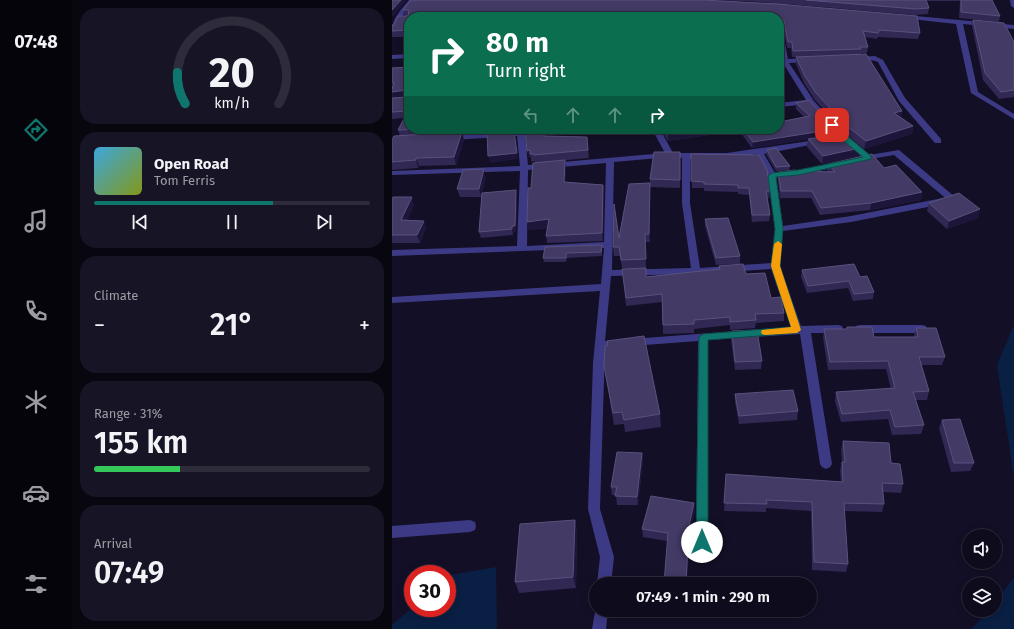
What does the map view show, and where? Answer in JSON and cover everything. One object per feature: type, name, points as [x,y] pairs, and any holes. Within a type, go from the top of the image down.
[{"type":"street","points":[[392,29],[394,19],[412,0]]},
{"type":"street","points":[[1013,0],[1014,6]]},
{"type":"street","points":[[897,16],[1014,27]]},
{"type":"street","points":[[959,22],[975,93],[1014,117]]},
{"type":"street","points":[[392,57],[404,56]]},
{"type":"street","points":[[849,59],[875,58],[881,61],[902,99],[938,141]]},
{"type":"street","points":[[784,61],[817,60]]},
{"type":"street","points":[[784,64],[835,138],[868,158]]},
{"type":"street","points":[[784,105],[811,102]]},
{"type":"street","points":[[445,139],[499,134]]},
{"type":"street","points":[[520,134],[524,168],[522,248]]},
{"type":"street","points":[[659,134],[670,155]]},
{"type":"street","points":[[392,173],[524,168],[670,155],[686,157],[760,153],[835,138]]},
{"type":"street","points":[[772,176],[896,152],[952,199],[851,219],[779,229]]},
{"type":"street","points":[[760,153],[772,176],[779,229],[775,266],[801,330],[826,464]]},
{"type":"street","points":[[686,157],[686,203],[696,270]]},
{"type":"street","points":[[605,577],[607,557],[594,509],[599,345],[609,245],[610,160]]},
{"type":"street","points":[[392,253],[609,245]]},
{"type":"street","points":[[607,273],[775,266]]},
{"type":"street","points":[[392,300],[606,287]]},
{"type":"street","points":[[599,345],[801,330],[922,329]]},
{"type":"street","points":[[702,542],[703,337]]},
{"type":"street","points":[[392,532],[470,526]]},
{"type":"street","points":[[599,629],[600,617]]},
{"type":"water","points":[[1014,325],[1014,478],[997,365]]},
{"type":"water","points":[[496,567],[497,629],[392,629],[392,625],[404,615],[404,617],[456,617],[456,574]]},
{"type":"water","points":[[1014,578],[1014,629],[972,629],[982,617],[1002,617],[1002,593]]},
{"type":"building","points":[[392,0],[401,0],[392,10]]},
{"type":"building","points":[[411,0],[703,0],[777,4],[917,16],[920,33],[879,30],[878,33],[863,31],[868,47],[860,47],[861,49],[793,51],[792,42],[788,42],[784,12],[409,12],[409,10],[403,10]]},
{"type":"building","points":[[806,0],[926,0],[929,8],[916,9]]},
{"type":"building","points":[[961,0],[992,0],[1000,16],[961,12]]},
{"type":"building","points":[[398,16],[404,16],[404,30],[392,31],[392,25],[394,25]]},
{"type":"building","points":[[973,20],[1004,23],[1014,42],[1014,90],[1001,92],[985,73]]},
{"type":"building","points":[[866,54],[902,111],[894,113],[913,126],[866,141],[847,126],[816,93],[805,76],[796,57]]},
{"type":"building","points":[[404,67],[404,90],[392,92],[394,83],[392,82],[392,68]]},
{"type":"building","points":[[404,97],[404,111],[392,112],[392,98]]},
{"type":"building","points":[[809,100],[835,129],[753,142],[747,134],[784,134],[784,121],[810,116],[796,103]]},
{"type":"building","points":[[404,119],[404,130],[398,130]]},
{"type":"building","points":[[461,134],[454,157],[416,158],[416,160],[392,162],[392,140],[394,136]]},
{"type":"building","points":[[487,134],[514,134],[517,153],[488,156]]},
{"type":"building","points":[[525,134],[587,137],[588,150],[534,155],[530,154],[530,150],[527,151]]},
{"type":"building","points":[[841,134],[860,148],[823,156],[808,139]]},
{"type":"building","points":[[776,148],[790,166],[776,167],[767,150]]},
{"type":"building","points":[[654,152],[680,152],[680,180],[650,179]]},
{"type":"building","points":[[691,154],[759,155],[767,170],[770,191],[766,191],[770,215],[752,215],[749,188],[738,188],[738,185],[704,184],[704,182],[691,181]]},
{"type":"building","points":[[872,154],[884,168],[896,165],[922,192],[871,203],[821,208],[812,191],[781,191],[778,172],[795,170],[835,172],[828,164]]},
{"type":"building","points":[[565,160],[564,182],[603,185],[602,233],[546,236],[549,219],[527,222],[528,188],[531,188],[533,163]]},
{"type":"building","points":[[484,169],[479,189],[457,189],[463,170]]},
{"type":"building","points":[[650,183],[649,234],[645,234],[646,259],[621,260],[619,247],[613,247],[614,204],[619,238],[629,184]]},
{"type":"building","points":[[516,190],[515,226],[512,226],[512,229],[479,232],[482,193]]},
{"type":"building","points":[[959,193],[980,209],[949,221],[929,203]]},
{"type":"building","points":[[393,197],[412,197],[401,220],[424,221],[417,235],[392,235]]},
{"type":"building","points":[[728,218],[740,256],[716,258],[705,219]]},
{"type":"building","points":[[602,245],[601,252],[566,253],[566,258],[543,258],[545,247]]},
{"type":"building","points":[[743,264],[746,274],[765,273],[771,298],[781,297],[784,313],[755,314],[756,320],[730,322],[730,317],[694,320],[694,324],[663,325],[662,294],[626,298],[622,269],[646,268],[646,277],[720,269],[719,266]]},
{"type":"building","points":[[854,264],[860,277],[867,276],[874,292],[854,294],[849,281],[808,286],[802,270]]},
{"type":"building","points":[[847,327],[872,327],[874,337],[918,337],[916,328],[936,328],[945,357],[919,357],[929,391],[913,392],[924,425],[895,427],[890,410],[842,414],[836,392],[895,388],[888,361],[830,362],[824,329],[847,329]]},
{"type":"building","points":[[757,330],[762,361],[735,362],[732,331]]},
{"type":"building","points":[[644,336],[660,414],[624,420],[622,412],[613,413],[604,366],[605,346],[608,345],[607,341]]},
{"type":"building","points":[[793,390],[798,411],[739,416],[735,394]]},
{"type":"building","points":[[960,419],[974,463],[954,463],[942,420]]},
{"type":"building","points":[[843,441],[889,443],[891,463],[900,464],[903,484],[882,483],[884,504],[844,503],[848,564],[814,562],[812,502],[766,500],[767,504],[724,503],[726,474],[843,482],[842,462],[845,462]]},
{"type":"building","points":[[617,452],[642,453],[637,497],[615,496],[617,487],[611,487]]},
{"type":"building","points":[[651,496],[694,503],[685,544],[688,544],[686,577],[665,577],[668,533],[642,529]]},
{"type":"building","points":[[575,520],[573,577],[515,582],[520,524]]},
{"type":"slow traffic","points":[[765,332],[797,330],[775,266],[778,244]]},
{"type":"route","points":[[702,542],[703,337],[797,330],[775,266],[779,229],[772,176],[868,158],[842,137],[832,125]]}]
